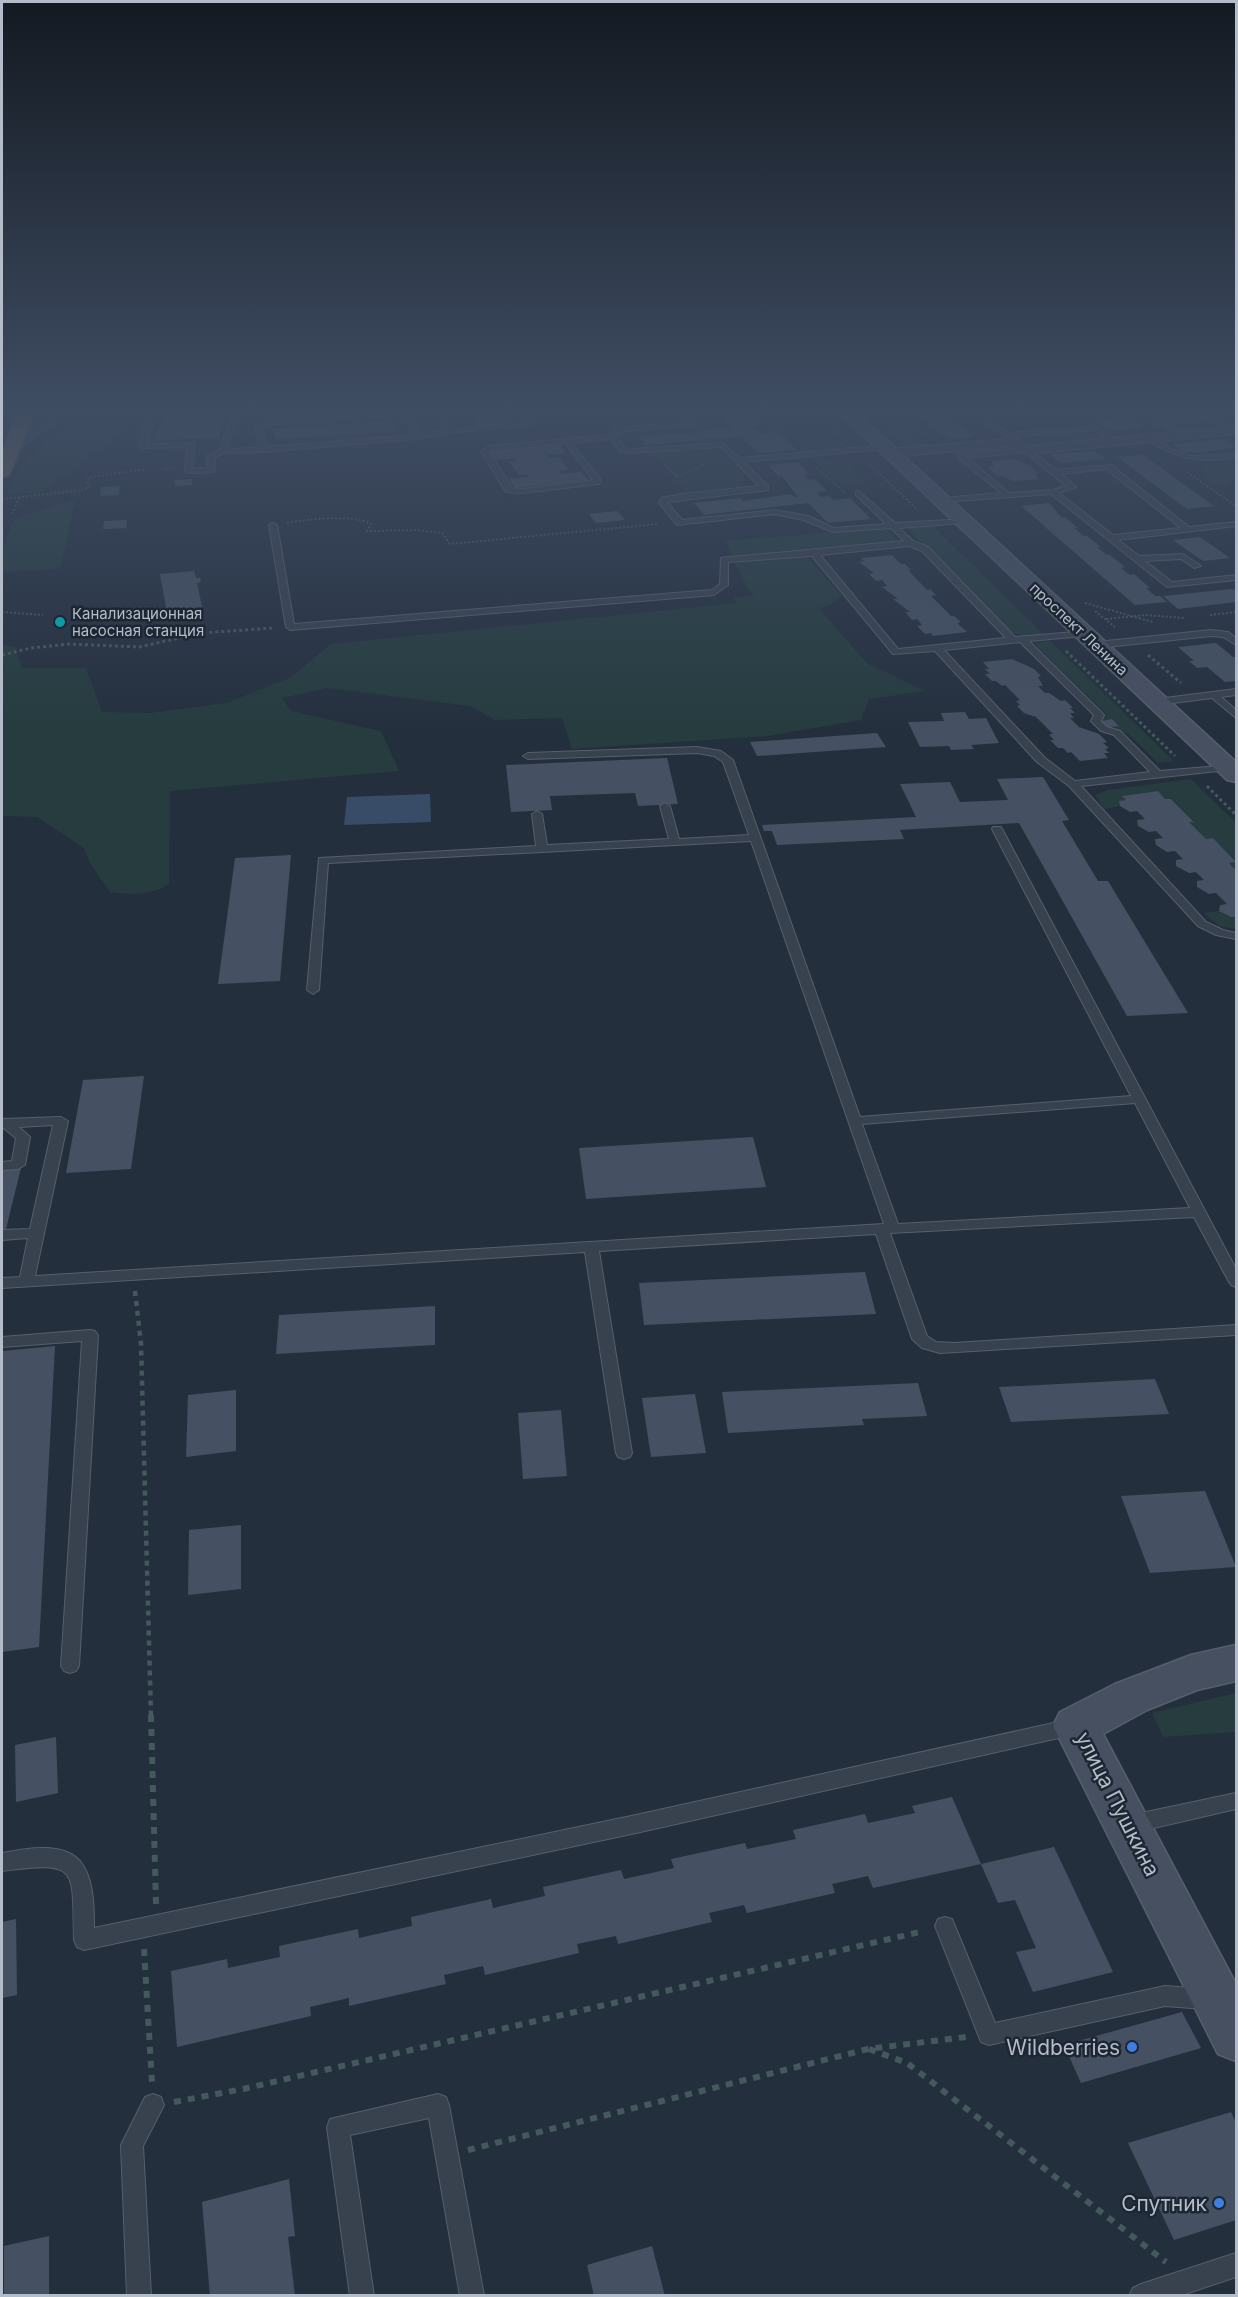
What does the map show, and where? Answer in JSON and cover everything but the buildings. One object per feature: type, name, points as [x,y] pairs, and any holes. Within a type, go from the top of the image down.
[{"type":"main road","name":"проспект Ленина","points":[[959,516],[1232,771]]},
{"type":"main road","name":"улица Пушкина","points":[[1230,2010],[1127,1825],[1076,1726],[1141,1693],[1191,1673],[1236,1663]]},
{"type":"lane","points":[[674,516],[680,523],[739,516]]},
{"type":"lane","points":[[796,516],[833,530],[964,521]]},
{"type":"lane","points":[[883,516],[910,543],[924,549],[1099,715],[1095,721],[1104,729],[1117,734],[1158,775]]},
{"type":"lane","points":[[1084,516],[1170,585],[1236,578]]},
{"type":"lane","points":[[1171,516],[1187,529]]},
{"type":"lane","points":[[1112,538],[1236,524]]},
{"type":"lane","points":[[273,525],[290,627],[714,592],[720,590],[724,585],[724,560],[910,543]]},
{"type":"lane","points":[[814,553],[896,652],[1052,636],[1131,640],[1220,633],[1236,642]]},
{"type":"lane","points":[[1137,559],[1183,556],[1197,566]]},
{"type":"lane","points":[[938,649],[1041,760],[1073,784],[1202,924],[1210,930],[1236,936]]},
{"type":"lane","points":[[1157,702],[1236,692]]},
{"type":"lane","points":[[1214,695],[1236,715]]},
{"type":"lane","points":[[528,756],[688,750],[717,753],[728,760],[855,1121],[920,1339],[926,1345],[954,1348],[1236,1330]]},
{"type":"lane","points":[[1073,784],[1192,771],[1232,771]]},
{"type":"lane","points":[[665,806],[675,843]]},
{"type":"lane","points":[[537,814],[542,849]]},
{"type":"lane","points":[[997,829],[1236,1282]]},
{"type":"lane","points":[[313,990],[323,860],[756,838]]},
{"type":"lane","points":[[855,1121],[1138,1099]]},
{"type":"lane","points":[[4,1123],[61,1121],[26,1282]]},
{"type":"lane","points":[[2,1166],[18,1165],[23,1137],[4,1123]]},
{"type":"lane","points":[[2,1283],[1198,1212]]},
{"type":"lane","points":[[2,1235],[37,1233]]},
{"type":"lane","points":[[591,1247],[624,1453]]},
{"type":"lane","points":[[2,1342],[90,1335],[70,1666]]},
{"type":"lane","points":[[2,1862],[33,1856],[50,1856],[64,1860],[75,1870],[82,1884],[84,1940],[636,1824],[1076,1726]]},
{"type":"lane","points":[[1127,1825],[1236,1801]]},
{"type":"lane","points":[[945,1926],[989,2035],[1165,1996],[1230,2010]]},
{"type":"lane","points":[[139,2295],[132,2145],[153,2105]]},
{"type":"lane","points":[[362,2295],[338,2127],[438,2105],[472,2295]]},
{"type":"lane","points":[[1141,2295],[1236,2265]]},
{"type":"path","points":[[926,516],[936,523]]},
{"type":"path","points":[[273,525],[306,520],[349,519],[369,522],[371,524],[367,531],[420,530],[442,533],[450,544],[680,523]]},
{"type":"path","points":[[1192,634],[1085,603],[1198,697]]},
{"type":"path","points":[[2,612],[43,615]]},
{"type":"path","points":[[1207,615],[1236,612]]},
{"type":"path","points":[[1105,619],[1131,616],[1187,618]]},
{"type":"path","points":[[2,654],[70,644],[139,647],[201,633],[290,627]]},
{"type":"path","points":[[1052,636],[1236,814]]},
{"type":"path","points":[[130,1276],[137,1297],[141,1344],[153,2105],[243,2089],[945,1926]]},
{"type":"path","points":[[447,2155],[868,2049],[989,2035]]},
{"type":"path","points":[[868,2049],[907,2063],[1190,2280]]},
{"type":"green space","points":[[23,516],[72,516],[60,569],[2,572],[2,550],[14,519]]},
{"type":"green space","points":[[932,525],[1043,634],[1023,636],[1010,631],[906,527]]},
{"type":"green space","points":[[885,528],[895,538],[894,541],[801,551],[842,596],[830,605],[819,609],[867,663],[925,691],[869,699],[861,720],[767,736],[572,749],[562,718],[495,720],[470,706],[328,688],[282,698],[291,711],[381,731],[399,771],[170,791],[169,884],[140,894],[110,892],[90,863],[84,848],[37,817],[2,816],[2,645],[15,647],[22,668],[86,668],[102,712],[150,713],[226,703],[290,678],[331,644],[737,603],[733,598],[754,595],[746,585],[725,541]]},
{"type":"green space","points":[[1050,641],[1174,761],[1158,763],[1128,734],[1108,727],[1119,725],[1112,719],[1101,721],[1106,714],[1034,643]]},
{"type":"green space","points":[[1191,779],[1236,823],[1236,861],[1213,838],[1206,839],[1189,822],[1194,821],[1172,799],[1165,799],[1157,791],[1123,796],[1126,800],[1120,801],[1120,806],[1104,809],[1095,795],[1108,790]]},
{"type":"green space","points":[[1236,861],[1236,870],[1229,863]]},
{"type":"green space","points":[[1219,911],[1236,917],[1236,929],[1219,926],[1204,913]]},
{"type":"green space","points":[[1236,1693],[1236,1732],[1163,1737],[1152,1713]]},
{"type":"water","points":[[430,794],[431,822],[344,825],[347,797]]},
{"type":"place","name":"Канализационная насосная станция","points":[[60,622]]},
{"type":"place","name":"Wildberries","points":[[1132,2047]]},
{"type":"place","name":"Спутник","points":[[1219,2203]]}]
